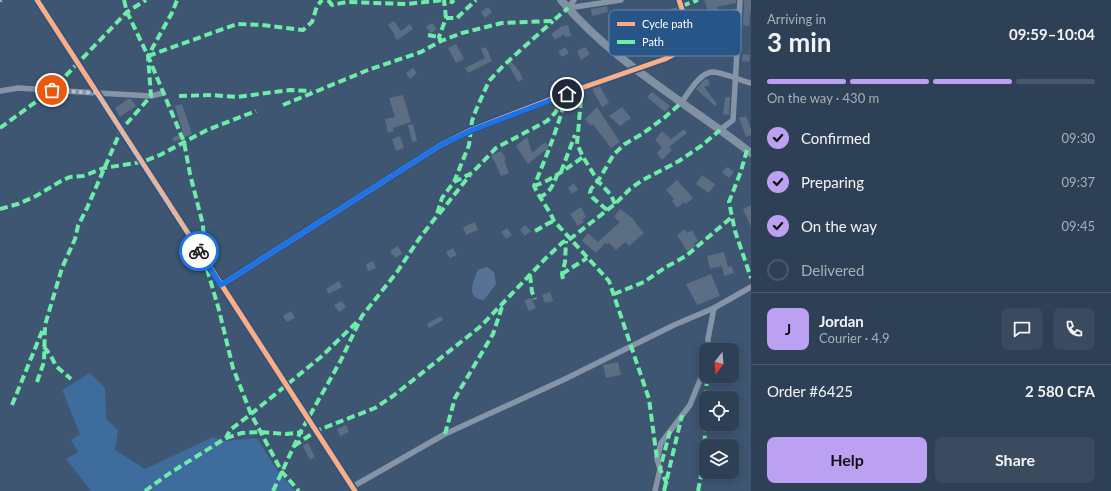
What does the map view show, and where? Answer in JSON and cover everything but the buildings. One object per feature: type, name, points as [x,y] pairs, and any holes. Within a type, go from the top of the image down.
[{"type":"main road","points":[[562,0],[591,31],[609,47]]},
{"type":"main road","points":[[620,56],[681,103],[750,150]]},
{"type":"street","points":[[37,0],[353,489],[445,434],[563,380],[674,325],[714,308],[751,287]]},
{"type":"street","points":[[568,8],[574,0]]},
{"type":"street","points":[[568,8],[622,0]]},
{"type":"street","points":[[679,0],[682,10]]},
{"type":"street","points":[[739,10],[740,0]]},
{"type":"street","points":[[221,285],[439,146],[472,130],[635,69],[648,66],[671,56]]},
{"type":"street","points":[[720,130],[733,120],[736,56]]},
{"type":"street","points":[[681,103],[700,78],[714,72],[751,83]]},
{"type":"street","points":[[0,91],[18,88],[151,96],[163,93]]},
{"type":"street","points":[[708,343],[714,308]]},
{"type":"street","points":[[655,491],[660,469],[657,459],[661,443],[690,405],[699,382]]},
{"type":"shaded area","points":[[487,267],[494,272],[496,284],[484,300],[478,299],[472,293],[474,279],[478,270]]},
{"type":"shaded area","points":[[90,373],[105,388],[106,419],[118,430],[115,450],[145,469],[213,437],[227,441],[257,438],[279,473],[295,491],[91,491],[66,459],[78,452],[71,440],[80,434],[62,390]]},
{"type":"marked path","points":[[124,0],[127,12],[148,56],[184,142],[190,174],[203,225],[204,255]]},
{"type":"marked path","points":[[0,128],[52,90],[127,12],[146,0]]},
{"type":"marked path","points":[[37,382],[44,362],[45,325],[62,268],[75,239],[78,226],[121,130],[151,96],[148,56],[173,11],[177,0]]},
{"type":"marked path","points":[[148,56],[237,24],[262,25],[303,30],[312,22],[317,6],[322,0]]},
{"type":"marked path","points":[[328,0],[332,5],[347,2],[406,4],[444,0]]},
{"type":"marked path","points":[[446,18],[444,0],[452,2],[454,0]]},
{"type":"marked path","points":[[441,41],[439,37],[446,18],[457,18],[476,0]]},
{"type":"marked path","points":[[682,6],[698,0]]},
{"type":"marked path","points":[[283,105],[368,70],[421,52],[441,41],[462,33],[502,23],[553,21],[568,8]]},
{"type":"marked path","points":[[273,491],[300,433],[341,360],[362,316],[397,272],[436,217],[442,198],[454,182],[469,145],[472,121],[489,81],[504,65],[553,21]]},
{"type":"marked path","points":[[428,35],[439,37]]},
{"type":"marked path","points":[[582,88],[577,144],[598,181],[611,195],[615,204]]},
{"type":"marked path","points":[[179,96],[211,95],[237,97],[290,90],[311,91]]},
{"type":"marked path","points":[[567,93],[552,140],[534,186],[554,221],[609,281],[649,399],[657,459]]},
{"type":"marked path","points":[[454,182],[472,173],[496,148],[547,121],[555,113],[564,98]]},
{"type":"marked path","points":[[607,210],[593,198],[590,193],[591,189],[598,181],[614,154],[625,144],[664,118],[681,103]]},
{"type":"marked path","points":[[0,209],[18,204],[36,196],[70,177],[83,176],[104,168],[142,162],[160,155],[207,130],[256,111]]},
{"type":"marked path","points":[[294,446],[316,431],[375,408],[393,396],[481,326],[563,242],[570,239],[615,204],[630,189],[641,181],[679,161],[701,146],[720,130]]},
{"type":"marked path","points":[[561,172],[575,135]]},
{"type":"marked path","points":[[747,150],[729,202],[735,231],[751,278]]},
{"type":"marked path","points":[[534,186],[553,177],[583,157]]},
{"type":"marked path","points":[[439,214],[470,175]]},
{"type":"marked path","points":[[539,198],[551,188],[557,175]]},
{"type":"marked path","points":[[614,294],[644,282],[686,256],[732,217]]},
{"type":"marked path","points":[[535,231],[554,221]]},
{"type":"marked path","points":[[563,279],[562,274],[565,262],[566,241]]},
{"type":"marked path","points":[[562,274],[587,258]]},
{"type":"marked path","points":[[207,269],[233,368],[251,414],[282,472],[299,491]]},
{"type":"marked path","points":[[530,275],[532,292],[535,299]]},
{"type":"marked path","points":[[445,434],[455,398],[493,334],[502,307]]},
{"type":"marked path","points":[[145,491],[170,473],[226,438],[230,430],[322,356],[358,321]]},
{"type":"marked path","points":[[12,405],[43,329]]},
{"type":"marked path","points":[[44,347],[56,366],[71,379]]},
{"type":"marked path","points":[[706,391],[707,383]]},
{"type":"marked path","points":[[664,491],[682,415]]},
{"type":"marked path","points":[[667,484],[660,469],[670,431]]},
{"type":"marked path","points":[[698,491],[703,466],[705,431]]},
{"type":"marked path","points":[[226,438],[242,433],[260,432],[286,434],[303,432]]},
{"type":"cycle path","points":[[37,0],[355,491]]},
{"type":"cycle path","points":[[679,0],[682,10]]},
{"type":"cycle path","points":[[221,285],[439,146],[471,130],[567,93],[671,56]]},
{"type":"way so far","points":[[52,90],[97,93],[199,251]]},
{"type":"route","points":[[199,251],[221,285],[439,146],[472,130],[567,94]]}]
